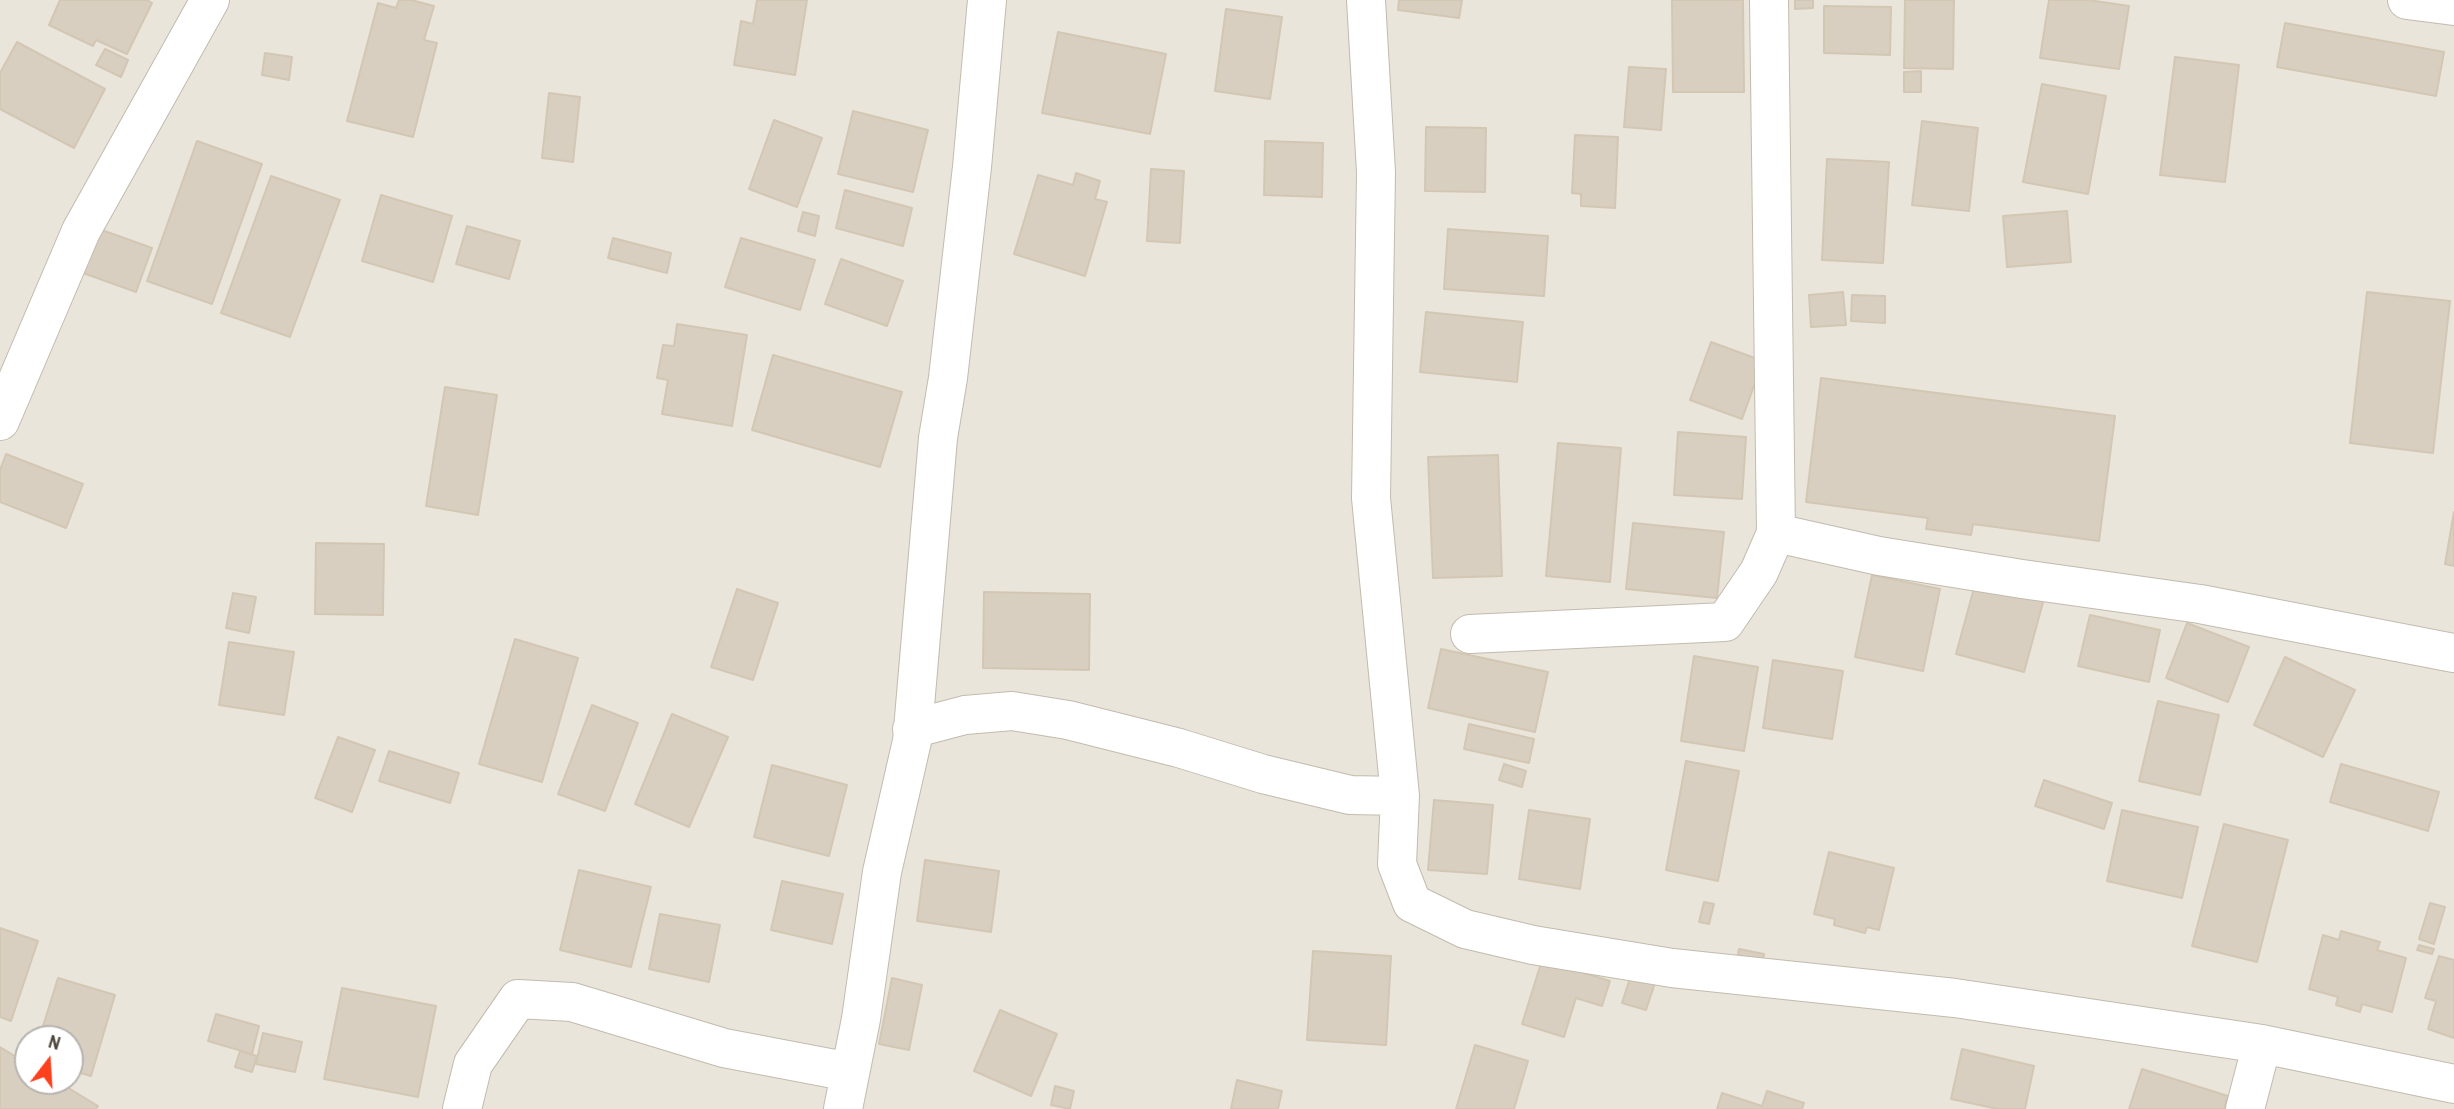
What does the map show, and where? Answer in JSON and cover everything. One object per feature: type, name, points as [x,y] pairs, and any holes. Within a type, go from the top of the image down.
[{"type":"street","points":[[0,421],[81,231],[210,0]]},
{"type":"street","points":[[843,1109],[861,1018],[882,872],[912,729],[937,451],[972,167],[987,0]]},
{"type":"street","points":[[1366,0],[1376,172],[1371,498],[1399,796],[1397,864],[1412,902],[1465,929],[1533,945],[1672,968],[1955,998],[2262,1044],[2454,1084]]},
{"type":"street","points":[[1470,634],[1725,622],[1759,572],[1776,533],[1769,0]]},
{"type":"street","points":[[2407,0],[2454,6]]},
{"type":"street","points":[[1776,533],[1879,556],[2200,604],[2454,653]]},
{"type":"street","points":[[912,729],[965,715],[1012,711],[1068,720],[1350,795],[1399,796]]},
{"type":"street","points":[[462,1109],[473,1064],[518,999],[572,1002],[724,1048],[850,1072]]},
{"type":"street","points":[[2245,1109],[2262,1044]]},
{"type":"shaded area","points":[[0,0],[2454,0],[2454,1109],[0,1109]]},
{"type":"building","points":[[60,0],[147,0],[152,3],[127,54],[96,40],[93,46],[49,25]]},
{"type":"building","points":[[399,0],[434,6],[424,40],[437,43],[413,137],[347,121],[378,3],[396,8]]},
{"type":"building","points":[[757,0],[807,0],[795,75],[734,65],[741,21],[753,24]]},
{"type":"building","points":[[1399,0],[1462,0],[1459,18],[1398,10]]},
{"type":"building","points":[[1672,0],[1743,0],[1744,92],[1673,92]]},
{"type":"building","points":[[1795,0],[1813,0],[1813,8],[1795,9]]},
{"type":"building","points":[[1905,0],[1954,0],[1953,69],[1904,68]]},
{"type":"building","points":[[2049,0],[2088,0],[2129,6],[2119,69],[2040,58]]},
{"type":"building","points":[[1824,6],[1891,7],[1890,55],[1824,53]]},
{"type":"building","points":[[1226,9],[1282,17],[1270,99],[1215,91]]},
{"type":"building","points":[[2285,23],[2444,52],[2436,96],[2277,67]]},
{"type":"building","points":[[1058,32],[1166,54],[1150,134],[1042,113]]},
{"type":"building","points":[[17,42],[105,89],[74,148],[0,109],[0,73]]},
{"type":"building","points":[[105,49],[128,60],[121,77],[96,65]]},
{"type":"building","points":[[265,53],[292,57],[289,80],[262,75]]},
{"type":"building","points":[[2175,57],[2239,65],[2225,182],[2160,175]]},
{"type":"building","points":[[1629,67],[1666,69],[1661,130],[1624,127]]},
{"type":"building","points":[[1921,71],[1921,92],[1904,92],[1904,72]]},
{"type":"building","points":[[2042,84],[2106,96],[2088,194],[2023,182]]},
{"type":"building","points":[[549,93],[580,97],[573,162],[542,158]]},
{"type":"building","points":[[853,111],[928,130],[913,192],[838,174]]},
{"type":"building","points":[[774,120],[822,138],[797,207],[749,189]]},
{"type":"building","points":[[1922,121],[1978,128],[1969,211],[1912,205]]},
{"type":"building","points":[[1426,127],[1486,128],[1485,192],[1425,191]]},
{"type":"building","points":[[1575,135],[1618,137],[1615,208],[1581,206],[1581,194],[1572,193]]},
{"type":"building","points":[[197,141],[262,164],[212,304],[147,281]]},
{"type":"building","points":[[1265,141],[1323,143],[1322,197],[1264,195]]},
{"type":"building","points":[[1827,159],[1889,162],[1883,263],[1822,260]]},
{"type":"building","points":[[1151,169],[1184,171],[1180,243],[1147,241]]},
{"type":"building","points":[[1076,173],[1100,181],[1095,199],[1107,202],[1085,276],[1014,254],[1038,175],[1073,185]]},
{"type":"building","points":[[271,176],[340,200],[290,337],[221,313]]},
{"type":"building","points":[[845,190],[912,208],[903,246],[836,228]]},
{"type":"building","points":[[381,195],[452,216],[433,282],[362,261]]},
{"type":"building","points":[[2067,211],[2071,262],[2007,267],[2003,216]]},
{"type":"building","points":[[803,212],[819,216],[815,236],[798,231]]},
{"type":"building","points":[[467,226],[520,241],[509,279],[456,264]]},
{"type":"building","points":[[99,229],[152,248],[136,292],[83,273]]},
{"type":"building","points":[[1448,229],[1548,236],[1544,296],[1444,289]]},
{"type":"building","points":[[613,238],[671,253],[667,273],[608,258]]},
{"type":"building","points":[[741,238],[815,260],[800,310],[725,287]]},
{"type":"building","points":[[841,259],[903,281],[887,326],[825,304]]},
{"type":"building","points":[[1843,292],[1846,325],[1811,327],[1809,295]]},
{"type":"building","points":[[2367,292],[2450,301],[2433,453],[2350,443]]},
{"type":"building","points":[[1852,295],[1885,296],[1885,323],[1851,321]]},
{"type":"building","points":[[1426,312],[1523,322],[1517,382],[1420,372]]},
{"type":"building","points":[[677,324],[747,335],[732,426],[662,414],[668,380],[657,378],[663,345],[674,346]]},
{"type":"building","points":[[1711,342],[1763,361],[1742,419],[1690,400]]},
{"type":"building","points":[[773,355],[902,392],[880,467],[752,430]]},
{"type":"building","points":[[1821,378],[2115,416],[2099,541],[1973,524],[1971,535],[1926,529],[1928,518],[1806,502]]},
{"type":"building","points":[[445,387],[497,395],[478,515],[426,506]]},
{"type":"building","points":[[1678,432],[1746,437],[1742,499],[1674,495]]},
{"type":"building","points":[[1558,443],[1621,448],[1610,582],[1546,576]]},
{"type":"building","points":[[6,454],[83,484],[66,528],[0,502],[0,470]]},
{"type":"building","points":[[1498,455],[1502,576],[1433,578],[1428,457]]},
{"type":"building","points":[[2454,512],[2454,566],[2445,564]]},
{"type":"building","points":[[1633,523],[1724,532],[1717,598],[1626,589]]},
{"type":"building","points":[[316,543],[384,544],[383,615],[315,614]]},
{"type":"building","points":[[1872,575],[1940,589],[1923,671],[1855,657]]},
{"type":"building","points":[[1977,577],[2045,595],[2024,672],[1956,654]]},
{"type":"building","points":[[737,589],[778,603],[753,680],[711,667]]},
{"type":"building","points":[[984,592],[1090,594],[1089,670],[983,668]]},
{"type":"building","points":[[233,593],[256,597],[249,633],[226,628]]},
{"type":"building","points":[[2090,615],[2160,630],[2149,682],[2078,666]]},
{"type":"building","points":[[2187,623],[2249,647],[2228,702],[2166,678]]},
{"type":"building","points":[[515,639],[578,658],[542,782],[479,764]]},
{"type":"building","points":[[229,642],[294,652],[284,715],[219,705]]},
{"type":"building","points":[[1441,649],[1548,672],[1535,732],[1428,708]]},
{"type":"building","points":[[1694,656],[1758,667],[1744,751],[1681,741]]},
{"type":"building","points":[[2285,657],[2355,690],[2323,757],[2254,725]]},
{"type":"building","points":[[1773,660],[1843,671],[1832,739],[1763,728]]},
{"type":"building","points":[[2158,701],[2219,715],[2200,795],[2139,781]]},
{"type":"building","points":[[592,705],[638,723],[605,811],[558,794]]},
{"type":"building","points":[[672,714],[728,737],[689,827],[635,804]]},
{"type":"building","points":[[1469,724],[1534,739],[1529,763],[1464,749]]},
{"type":"building","points":[[338,737],[375,750],[352,812],[315,798]]},
{"type":"building","points":[[389,751],[459,773],[450,803],[379,781]]},
{"type":"building","points":[[1686,761],[1739,771],[1718,881],[1666,870]]},
{"type":"building","points":[[1504,764],[1526,771],[1522,787],[1499,780]]},
{"type":"building","points":[[2341,764],[2439,792],[2428,831],[2330,802]]},
{"type":"building","points":[[772,765],[847,785],[829,856],[754,837]]},
{"type":"building","points":[[2044,780],[2112,803],[2104,829],[2035,806]]},
{"type":"building","points":[[1434,800],[1493,805],[1487,874],[1428,870]]},
{"type":"building","points":[[1529,810],[1590,819],[1580,889],[1519,879]]},
{"type":"building","points":[[2122,810],[2198,827],[2182,898],[2107,881]]},
{"type":"building","points":[[2224,824],[2288,840],[2257,962],[2192,946]]},
{"type":"building","points":[[1829,852],[1894,868],[1879,930],[1867,927],[1865,933],[1834,925],[1835,919],[1814,914]]},
{"type":"building","points":[[925,860],[999,871],[991,932],[917,921]]},
{"type":"building","points":[[579,870],[651,887],[631,967],[560,950]]},
{"type":"building","points":[[782,881],[843,894],[832,944],[771,930]]},
{"type":"building","points":[[1704,902],[1714,904],[1709,924],[1699,922]]},
{"type":"building","points":[[2430,903],[2445,907],[2434,944],[2419,939]]},
{"type":"building","points":[[660,914],[720,925],[709,982],[649,969]]},
{"type":"building","points":[[0,928],[38,941],[11,1021],[0,1017]]},
{"type":"building","points":[[2341,931],[2380,942],[2377,950],[2406,958],[2392,1012],[2362,1004],[2360,1012],[2336,1005],[2338,997],[2309,989],[2323,935],[2339,940]]},
{"type":"building","points":[[2419,945],[2434,949],[2432,954],[2417,950]]},
{"type":"building","points":[[1739,949],[1764,954],[1762,965],[1737,960]]},
{"type":"building","points":[[1313,951],[1391,956],[1386,1045],[1307,1040]]},
{"type":"building","points":[[2439,956],[2454,960],[2454,1038],[2428,1029],[2436,1001],[2425,998]]},
{"type":"building","points":[[1542,960],[1610,981],[1602,1006],[1576,998],[1564,1037],[1522,1024]]},
{"type":"building","points":[[1631,975],[1655,983],[1646,1010],[1622,1003]]},
{"type":"building","points":[[58,978],[115,995],[91,1076],[84,1074],[84,1025],[43,1025]]},
{"type":"building","points":[[892,978],[922,985],[909,1050],[879,1044]]},
{"type":"building","points":[[342,988],[436,1006],[418,1097],[324,1079]]},
{"type":"building","points":[[1000,1010],[1057,1034],[1031,1096],[974,1071]]},
{"type":"building","points":[[216,1014],[259,1026],[252,1054],[208,1041]]},
{"type":"building","points":[[263,1033],[302,1042],[295,1072],[256,1064]]},
{"type":"building","points":[[1475,1045],[1528,1061],[1514,1109],[1456,1109]]},
{"type":"building","points":[[0,1047],[14,1056],[14,1095],[80,1095],[98,1106],[96,1109],[0,1109]]},
{"type":"building","points":[[1962,1049],[2034,1066],[2025,1109],[1998,1109],[1951,1099]]},
{"type":"building","points":[[240,1051],[257,1056],[252,1072],[235,1067]]},
{"type":"building","points":[[2142,1069],[2228,1096],[2224,1109],[2129,1109]]},
{"type":"building","points":[[1237,1080],[1282,1091],[1278,1109],[1231,1109]]},
{"type":"building","points":[[1055,1086],[1074,1091],[1070,1109],[1051,1105]]},
{"type":"building","points":[[1767,1091],[1804,1103],[1802,1109],[1717,1109],[1722,1093],[1762,1106]]}]
